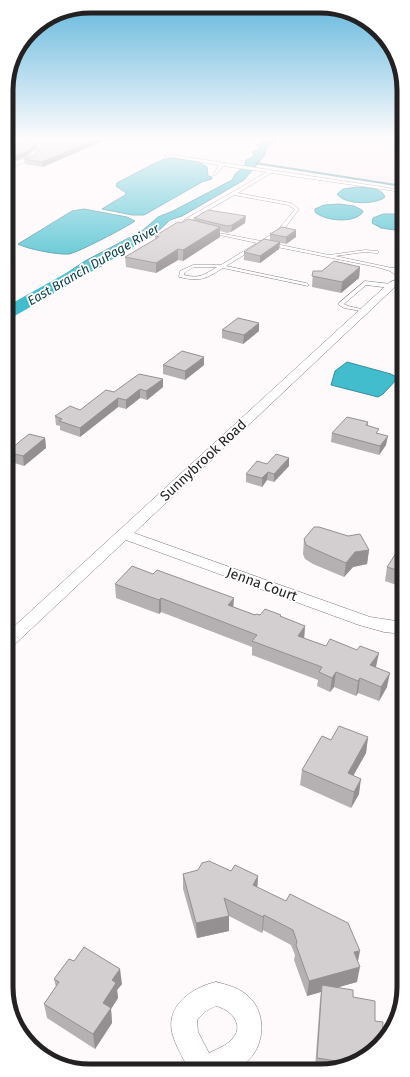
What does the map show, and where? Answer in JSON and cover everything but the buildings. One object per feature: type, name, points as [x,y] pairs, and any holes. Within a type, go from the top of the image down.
[{"type":"street","name":"Sunnybrook Road","points":[[13,636],[364,311],[397,284]]},
{"type":"street","name":"Jenna Court","points":[[124,534],[365,621],[397,627]]},
{"type":"lane","points":[[195,229],[186,226],[184,222],[240,189]]},
{"type":"lane","points":[[233,193],[289,204],[296,207],[296,211],[280,231],[262,243],[220,266],[202,278],[189,279],[181,276],[182,272],[193,266],[220,266],[306,285]]},
{"type":"lane","points":[[202,231],[392,270],[397,268]]},
{"type":"lane","points":[[324,256],[365,250],[376,252]]},
{"type":"lane","points":[[392,270],[397,279]]},
{"type":"lane","points":[[364,311],[346,307],[341,304],[365,283],[397,282]]},
{"type":"water","points":[[121,189],[189,189],[144,215],[132,215],[102,209],[126,193]]},
{"type":"water","points":[[214,189],[228,189],[182,216],[170,220],[154,235],[107,261],[101,261],[100,264],[104,264],[102,266],[70,280],[46,295],[13,312],[13,305],[52,283],[85,261],[142,231],[158,217],[173,211]]},
{"type":"water","points":[[343,189],[374,189],[381,191],[385,197],[381,200],[360,203],[346,200],[337,194]]},
{"type":"water","points":[[339,204],[354,206],[363,212],[359,216],[347,220],[339,220],[319,215],[315,212],[315,209],[324,205]]},
{"type":"water","points":[[84,209],[127,217],[135,221],[74,253],[69,254],[58,254],[28,248],[18,244],[72,211]]},
{"type":"water","points":[[383,214],[397,214],[397,230],[381,228],[372,223],[373,218]]},
{"type":"water","points":[[347,362],[391,374],[397,377],[397,379],[383,394],[378,397],[331,385],[335,371]]},
{"type":"waterway","name":"East Branch DuPage River","points":[[13,310],[134,241]]}]
